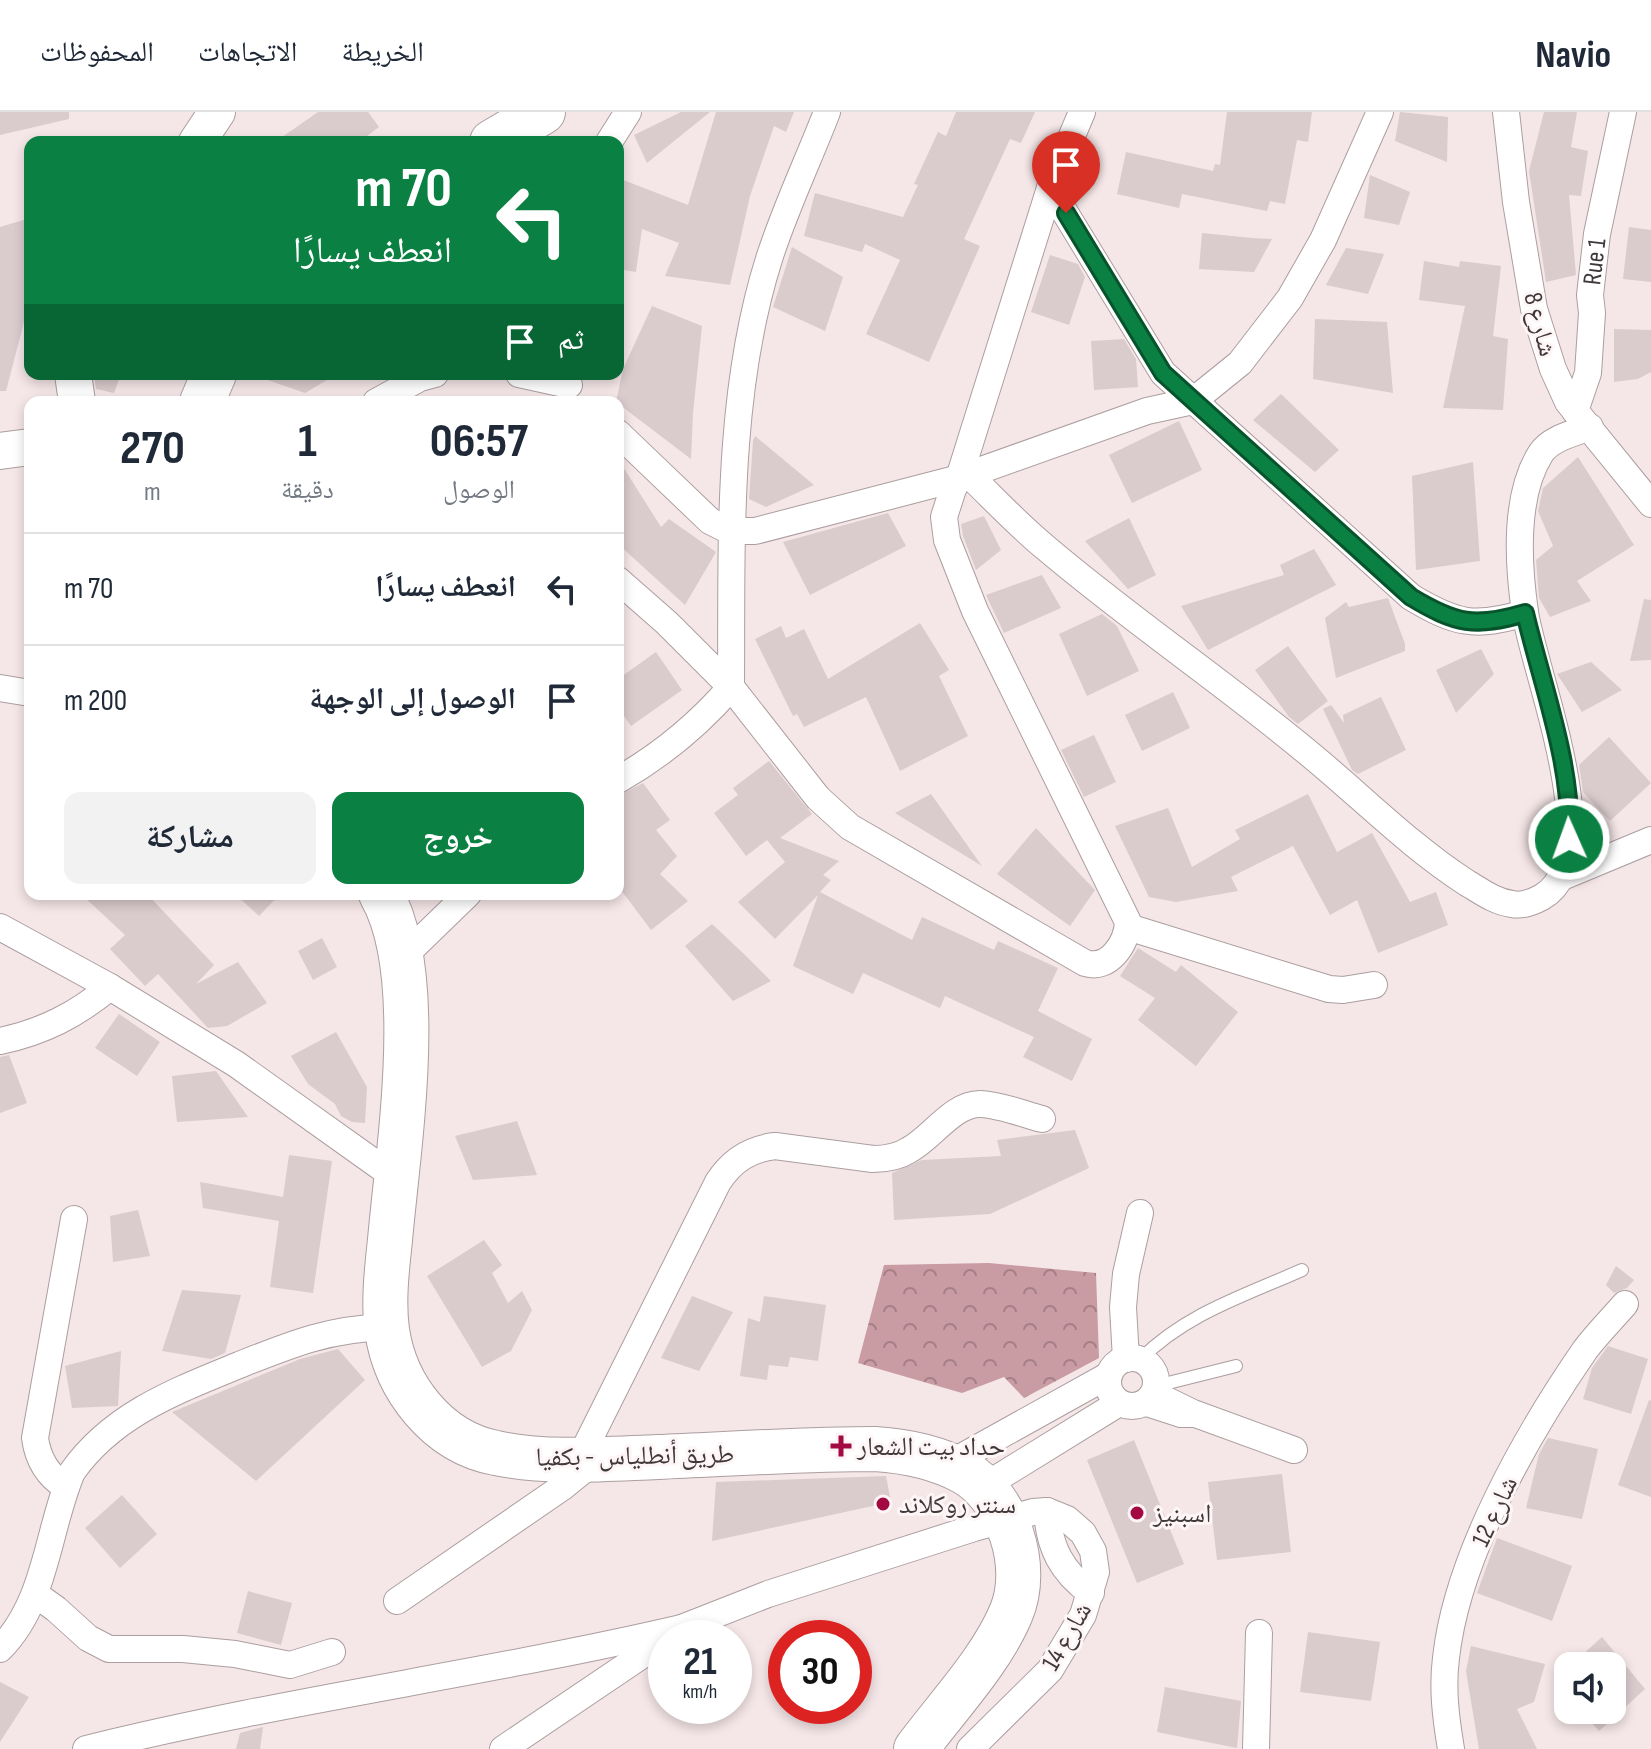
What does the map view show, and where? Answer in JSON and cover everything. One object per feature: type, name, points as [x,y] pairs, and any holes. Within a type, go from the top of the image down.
[{"type":"highway","points":[[502,136],[543,112]]},
{"type":"highway","name":"طريق أنطلياس - بكفيا","points":[[383,900],[402,958],[406,1038],[388,1263],[386,1327],[398,1373],[408,1391],[436,1422],[475,1447],[498,1454],[587,1460],[875,1449],[917,1454],[966,1473],[1022,1525]]},
{"type":"highway","points":[[916,1749],[1003,1631],[1018,1591],[1022,1525]]},
{"type":"street","points":[[201,136],[217,112]]},
{"type":"street","points":[[613,136],[628,112]]},
{"type":"street","points":[[624,776],[709,712],[731,687],[730,531],[743,385],[769,259],[827,112]]},
{"type":"street","points":[[624,585],[731,687],[818,798],[842,820],[1089,965],[1101,964],[1113,956],[1123,942],[1128,922],[975,611],[947,540],[944,517],[953,489],[964,477],[1050,188],[1082,112]]},
{"type":"street","points":[[624,439],[710,521],[730,531],[755,531],[964,477],[1147,411],[1193,401],[1240,363],[1290,298],[1323,240],[1380,112]]},
{"type":"street","name":"شارع 8","points":[[1506,112],[1516,202],[1534,309],[1562,391],[1651,504]]},
{"type":"street","name":"Rue 1","points":[[1583,419],[1597,234],[1623,112]]},
{"type":"street","points":[[1050,188],[1120,299],[1154,361],[1193,401],[1411,597],[1449,617],[1470,622],[1495,622],[1525,613]]},
{"type":"street","points":[[387,396],[416,380]]},
{"type":"street","points":[[543,380],[571,387]]},
{"type":"street","points":[[1562,877],[1570,816],[1562,757],[1525,613],[1521,512],[1528,480],[1548,446],[1583,419]]},
{"type":"street","points":[[0,451],[24,448]]},
{"type":"street","points":[[964,477],[1044,547],[1312,756],[1436,863],[1497,900],[1514,905],[1537,900],[1549,893],[1562,877],[1651,840]]},
{"type":"street","points":[[0,688],[24,692]]},
{"type":"street","points":[[402,958],[462,900]]},
{"type":"street","points":[[0,927],[110,987],[236,1064],[396,1178]]},
{"type":"street","points":[[1128,927],[1329,989],[1374,985]]},
{"type":"street","points":[[0,1041],[28,1035],[58,1023],[85,1008],[110,987]]},
{"type":"street","points":[[397,1601],[564,1486],[587,1460],[718,1182],[740,1157],[775,1146],[886,1159],[912,1149],[971,1105],[991,1106],[1042,1119]]},
{"type":"street","points":[[1140,1213],[1124,1290],[1125,1364],[1110,1393],[1141,1397],[1294,1450]]},
{"type":"street","points":[[66,1487],[53,1479],[44,1466],[35,1438],[74,1219]]},
{"type":"street","name":"شارع 12","points":[[1451,1749],[1444,1686],[1446,1657],[1452,1622],[1473,1555],[1500,1492],[1542,1417],[1587,1348],[1625,1304]]},
{"type":"street","points":[[0,1649],[17,1630],[35,1594],[66,1487],[81,1460],[109,1432],[134,1412],[165,1396],[296,1342],[340,1330],[386,1327]]},
{"type":"street","points":[[707,1620],[768,1594],[974,1528],[1022,1525],[1141,1397],[1154,1370],[1125,1364],[947,1465]]},
{"type":"street","name":"شارع 14","points":[[970,1749],[1050,1670],[1068,1643],[1091,1593],[1096,1572],[1093,1551],[1083,1533],[1067,1519],[1022,1525]]},
{"type":"street","points":[[1022,1525],[1076,1582],[1091,1593]]},
{"type":"street","points":[[35,1594],[88,1638],[109,1649],[183,1649],[235,1654],[290,1665],[332,1652]]},
{"type":"street","points":[[1256,1749],[1259,1633]]},
{"type":"street","points":[[86,1749],[212,1719],[648,1639]]},
{"type":"street","points":[[582,1651],[597,1661],[602,1681]]},
{"type":"street","points":[[503,1749],[648,1651]]},
{"type":"lane","points":[[1125,1364],[1191,1320],[1302,1270]]},
{"type":"lane","points":[[1141,1397],[1236,1366]]},
{"type":"green space","points":[[989,1263],[1096,1273],[1099,1358],[1024,1398],[1004,1377],[962,1393],[858,1363],[884,1265]]},
{"type":"building","points":[[0,112],[69,112],[69,119],[0,135]]},
{"type":"building","points":[[318,112],[368,112],[379,127],[367,136],[284,136]]},
{"type":"building","points":[[681,112],[710,112],[647,163],[634,135]]},
{"type":"building","points":[[716,112],[794,112],[786,132],[774,126],[750,196],[730,285],[665,276],[679,243],[642,229],[636,272],[624,270],[624,180],[688,205]]},
{"type":"building","points":[[956,112],[1035,112],[1021,143],[1010,139],[964,239],[980,246],[929,362],[866,334],[900,260],[865,244],[862,252],[804,236],[815,193],[903,217],[938,132],[946,136]]},
{"type":"building","points":[[1227,112],[1312,112],[1308,142],[1297,140],[1285,204],[1270,201],[1267,211],[1182,194],[1179,208],[1117,194],[1126,152],[1213,171],[1215,164],[1220,165]]},
{"type":"building","points":[[1400,112],[1448,117],[1447,162],[1395,141]]},
{"type":"building","points":[[1544,112],[1577,112],[1571,147],[1588,151],[1581,196],[1569,195],[1576,275],[1546,282],[1529,171]]},
{"type":"building","points":[[1370,175],[1410,192],[1399,225],[1364,218]]},
{"type":"building","points":[[24,220],[24,322],[6,391],[0,391],[0,227]]},
{"type":"building","points":[[1629,227],[1651,230],[1651,282],[1623,279]]},
{"type":"building","points":[[1202,233],[1272,239],[1254,272],[1199,269]]},
{"type":"building","points":[[792,247],[843,277],[825,331],[773,307]]},
{"type":"building","points":[[1346,248],[1384,254],[1368,294],[1326,285]]},
{"type":"building","points":[[1050,255],[1078,264],[1085,277],[1069,325],[1031,312]]},
{"type":"building","points":[[1424,261],[1459,267],[1460,261],[1501,266],[1493,336],[1508,339],[1503,410],[1443,408],[1465,306],[1419,300]]},
{"type":"building","points":[[652,306],[702,326],[691,459],[624,408],[624,396],[617,396],[621,380],[624,380],[624,367]]},
{"type":"building","points":[[1315,319],[1387,322],[1393,393],[1313,379]]},
{"type":"building","points":[[1614,329],[1651,330],[1651,372],[1638,379],[1614,382]]},
{"type":"building","points":[[1124,339],[1136,359],[1138,387],[1094,390],[1091,341]]},
{"type":"building","points":[[95,380],[119,380],[114,393],[96,389]]},
{"type":"building","points":[[268,380],[327,380],[305,393]]},
{"type":"building","points":[[1281,394],[1339,450],[1315,472],[1253,420]]},
{"type":"building","points":[[1179,421],[1202,470],[1132,503],[1109,455]]},
{"type":"building","points":[[755,436],[814,485],[766,507],[749,499]]},
{"type":"building","points":[[1578,457],[1634,545],[1577,581],[1591,601],[1550,617],[1539,598],[1536,560],[1553,546],[1538,511],[1543,488]]},
{"type":"building","points":[[1473,462],[1480,561],[1416,570],[1412,476]]},
{"type":"building","points":[[624,468],[661,527],[669,519],[716,552],[685,605],[624,549]]},
{"type":"building","points":[[888,513],[906,546],[810,595],[783,542]]},
{"type":"building","points":[[984,516],[1001,550],[976,570],[961,524]]},
{"type":"building","points":[[1129,518],[1156,575],[1128,589],[1085,541]]},
{"type":"building","points":[[1314,549],[1336,585],[1208,650],[1181,606],[1284,575],[1280,565]]},
{"type":"building","points":[[1042,575],[1061,608],[1004,633],[986,595]]},
{"type":"building","points":[[1388,598],[1405,651],[1336,678],[1325,618],[1346,602],[1349,607]]},
{"type":"building","points":[[1644,599],[1651,600],[1651,660],[1630,661]]},
{"type":"building","points":[[1102,614],[1117,626],[1139,671],[1087,696],[1059,634]]},
{"type":"building","points":[[920,623],[949,670],[939,676],[968,736],[900,771],[866,697],[804,727],[797,714],[793,716],[755,639],[781,626],[786,638],[804,629],[828,679]]},
{"type":"building","points":[[1288,646],[1328,701],[1298,724],[1289,717],[1255,670]]},
{"type":"building","points":[[1481,649],[1494,674],[1456,713],[1436,670]]},
{"type":"building","points":[[656,652],[682,690],[631,726],[624,716],[624,675]]},
{"type":"building","points":[[1591,662],[1622,690],[1582,712],[1557,674]]},
{"type":"building","points":[[1173,692],[1190,728],[1142,751],[1125,715]]},
{"type":"building","points":[[1381,697],[1406,750],[1358,774],[1352,770],[1323,709],[1331,705],[1344,723],[1343,715]]},
{"type":"building","points":[[1094,735],[1116,782],[1084,797],[1061,750]]},
{"type":"building","points":[[1609,737],[1651,783],[1610,821],[1583,792],[1579,765]]},
{"type":"building","points":[[769,761],[812,814],[780,838],[839,861],[823,875],[831,880],[820,892],[912,940],[922,917],[994,950],[998,941],[1058,968],[1038,1011],[1092,1039],[1072,1081],[1023,1057],[1034,1037],[945,996],[940,1008],[863,973],[853,994],[793,966],[818,895],[775,939],[738,902],[785,862],[767,840],[746,856],[714,813],[738,795],[733,788]]},
{"type":"building","points":[[643,783],[670,820],[656,830],[677,856],[660,874],[688,901],[651,930],[624,894],[624,793]]},
{"type":"building","points":[[931,794],[982,866],[895,813]]},
{"type":"building","points":[[1308,794],[1337,852],[1372,833],[1410,902],[1436,892],[1448,925],[1378,953],[1357,900],[1330,915],[1293,846],[1231,877],[1238,891],[1176,902],[1149,897],[1115,826],[1168,808],[1192,867],[1240,839],[1235,830]]},
{"type":"building","points":[[1036,828],[1095,890],[1070,926],[997,874]]},
{"type":"building","points":[[87,900],[153,900],[214,965],[196,984],[238,962],[267,1003],[227,1026],[208,1028],[158,974],[145,986],[110,949],[125,935]]},
{"type":"building","points":[[242,900],[274,900],[259,916]]},
{"type":"building","points":[[712,924],[771,981],[733,1001],[685,946]]},
{"type":"building","points":[[322,938],[337,967],[313,980],[298,951]]},
{"type":"building","points":[[1138,948],[1176,972],[1181,965],[1238,1012],[1196,1066],[1138,1020],[1155,998],[1120,976]]},
{"type":"building","points":[[119,1014],[160,1042],[137,1076],[95,1048]]},
{"type":"building","points":[[336,1032],[367,1087],[365,1123],[352,1122],[341,1116],[335,1104],[308,1084],[291,1056]]},
{"type":"building","points":[[9,1055],[27,1103],[0,1113],[0,1057]]},
{"type":"building","points":[[216,1071],[248,1117],[177,1122],[172,1076]]},
{"type":"building","points":[[517,1121],[537,1175],[473,1180],[455,1136]]},
{"type":"building","points":[[1075,1130],[1089,1168],[990,1214],[894,1220],[892,1173],[922,1160],[1001,1156],[997,1140]]},
{"type":"building","points":[[289,1155],[332,1161],[313,1293],[270,1287],[279,1221],[203,1208],[200,1182],[283,1197]]},
{"type":"building","points":[[138,1210],[150,1256],[113,1262],[110,1216]]},
{"type":"building","points":[[484,1240],[502,1265],[492,1273],[508,1303],[522,1291],[532,1310],[511,1351],[482,1367],[427,1276]]},
{"type":"building","points":[[1616,1266],[1634,1280],[1627,1288],[1614,1293],[1606,1285]]},
{"type":"building","points":[[182,1290],[241,1295],[225,1353],[211,1359],[162,1351]]},
{"type":"building","points":[[692,1296],[733,1312],[699,1371],[661,1358]]},
{"type":"building","points":[[764,1296],[826,1305],[818,1361],[790,1357],[788,1367],[769,1365],[767,1380],[740,1376],[748,1318],[760,1322]]},
{"type":"building","points":[[1608,1346],[1648,1359],[1631,1414],[1583,1399],[1592,1368]]},
{"type":"building","points":[[338,1349],[365,1380],[256,1481],[172,1412],[300,1359]]},
{"type":"building","points":[[121,1351],[118,1406],[72,1408],[65,1366]]},
{"type":"building","points":[[1651,1401],[1651,1497],[1618,1485]]},
{"type":"building","points":[[1548,1438],[1598,1449],[1582,1519],[1526,1508],[1539,1454]]},
{"type":"building","points":[[1134,1440],[1184,1564],[1137,1583],[1087,1460]]},
{"type":"building","points":[[1282,1474],[1291,1552],[1217,1560],[1208,1482]]},
{"type":"building","points":[[886,1476],[891,1502],[712,1541],[716,1482]]},
{"type":"building","points":[[122,1495],[157,1534],[120,1568],[85,1528]]},
{"type":"building","points":[[1497,1538],[1572,1566],[1552,1621],[1477,1593]]},
{"type":"building","points":[[248,1591],[292,1603],[281,1645],[237,1633]]},
{"type":"building","points":[[1308,1632],[1380,1642],[1371,1701],[1300,1692]]},
{"type":"building","points":[[1602,1637],[1614,1652],[1585,1652]]},
{"type":"building","points":[[1471,1646],[1545,1664],[1534,1702],[1517,1709],[1537,1749],[1479,1749],[1466,1671]]},
{"type":"building","points":[[1626,1666],[1645,1689],[1626,1706]]},
{"type":"building","points":[[0,1682],[29,1697],[0,1742]]},
{"type":"building","points":[[1165,1687],[1241,1701],[1237,1748],[1157,1732]]},
{"type":"building","points":[[1593,1724],[1607,1724],[1599,1731]]},
{"type":"building","points":[[263,1727],[260,1749],[236,1749],[240,1733]]},
{"type":"place","name":"حداد بيت الشعار","points":[[841,1446]]},
{"type":"place","name":"سنتر روكلاند","points":[[883,1504]]},
{"type":"place","name":"اسبنيز","points":[[1137,1513]]},
{"type":"route","points":[[1066,213],[1163,373],[1411,597],[1449,617],[1470,622],[1495,622],[1525,613],[1562,757],[1570,816],[1569,839]]}]
